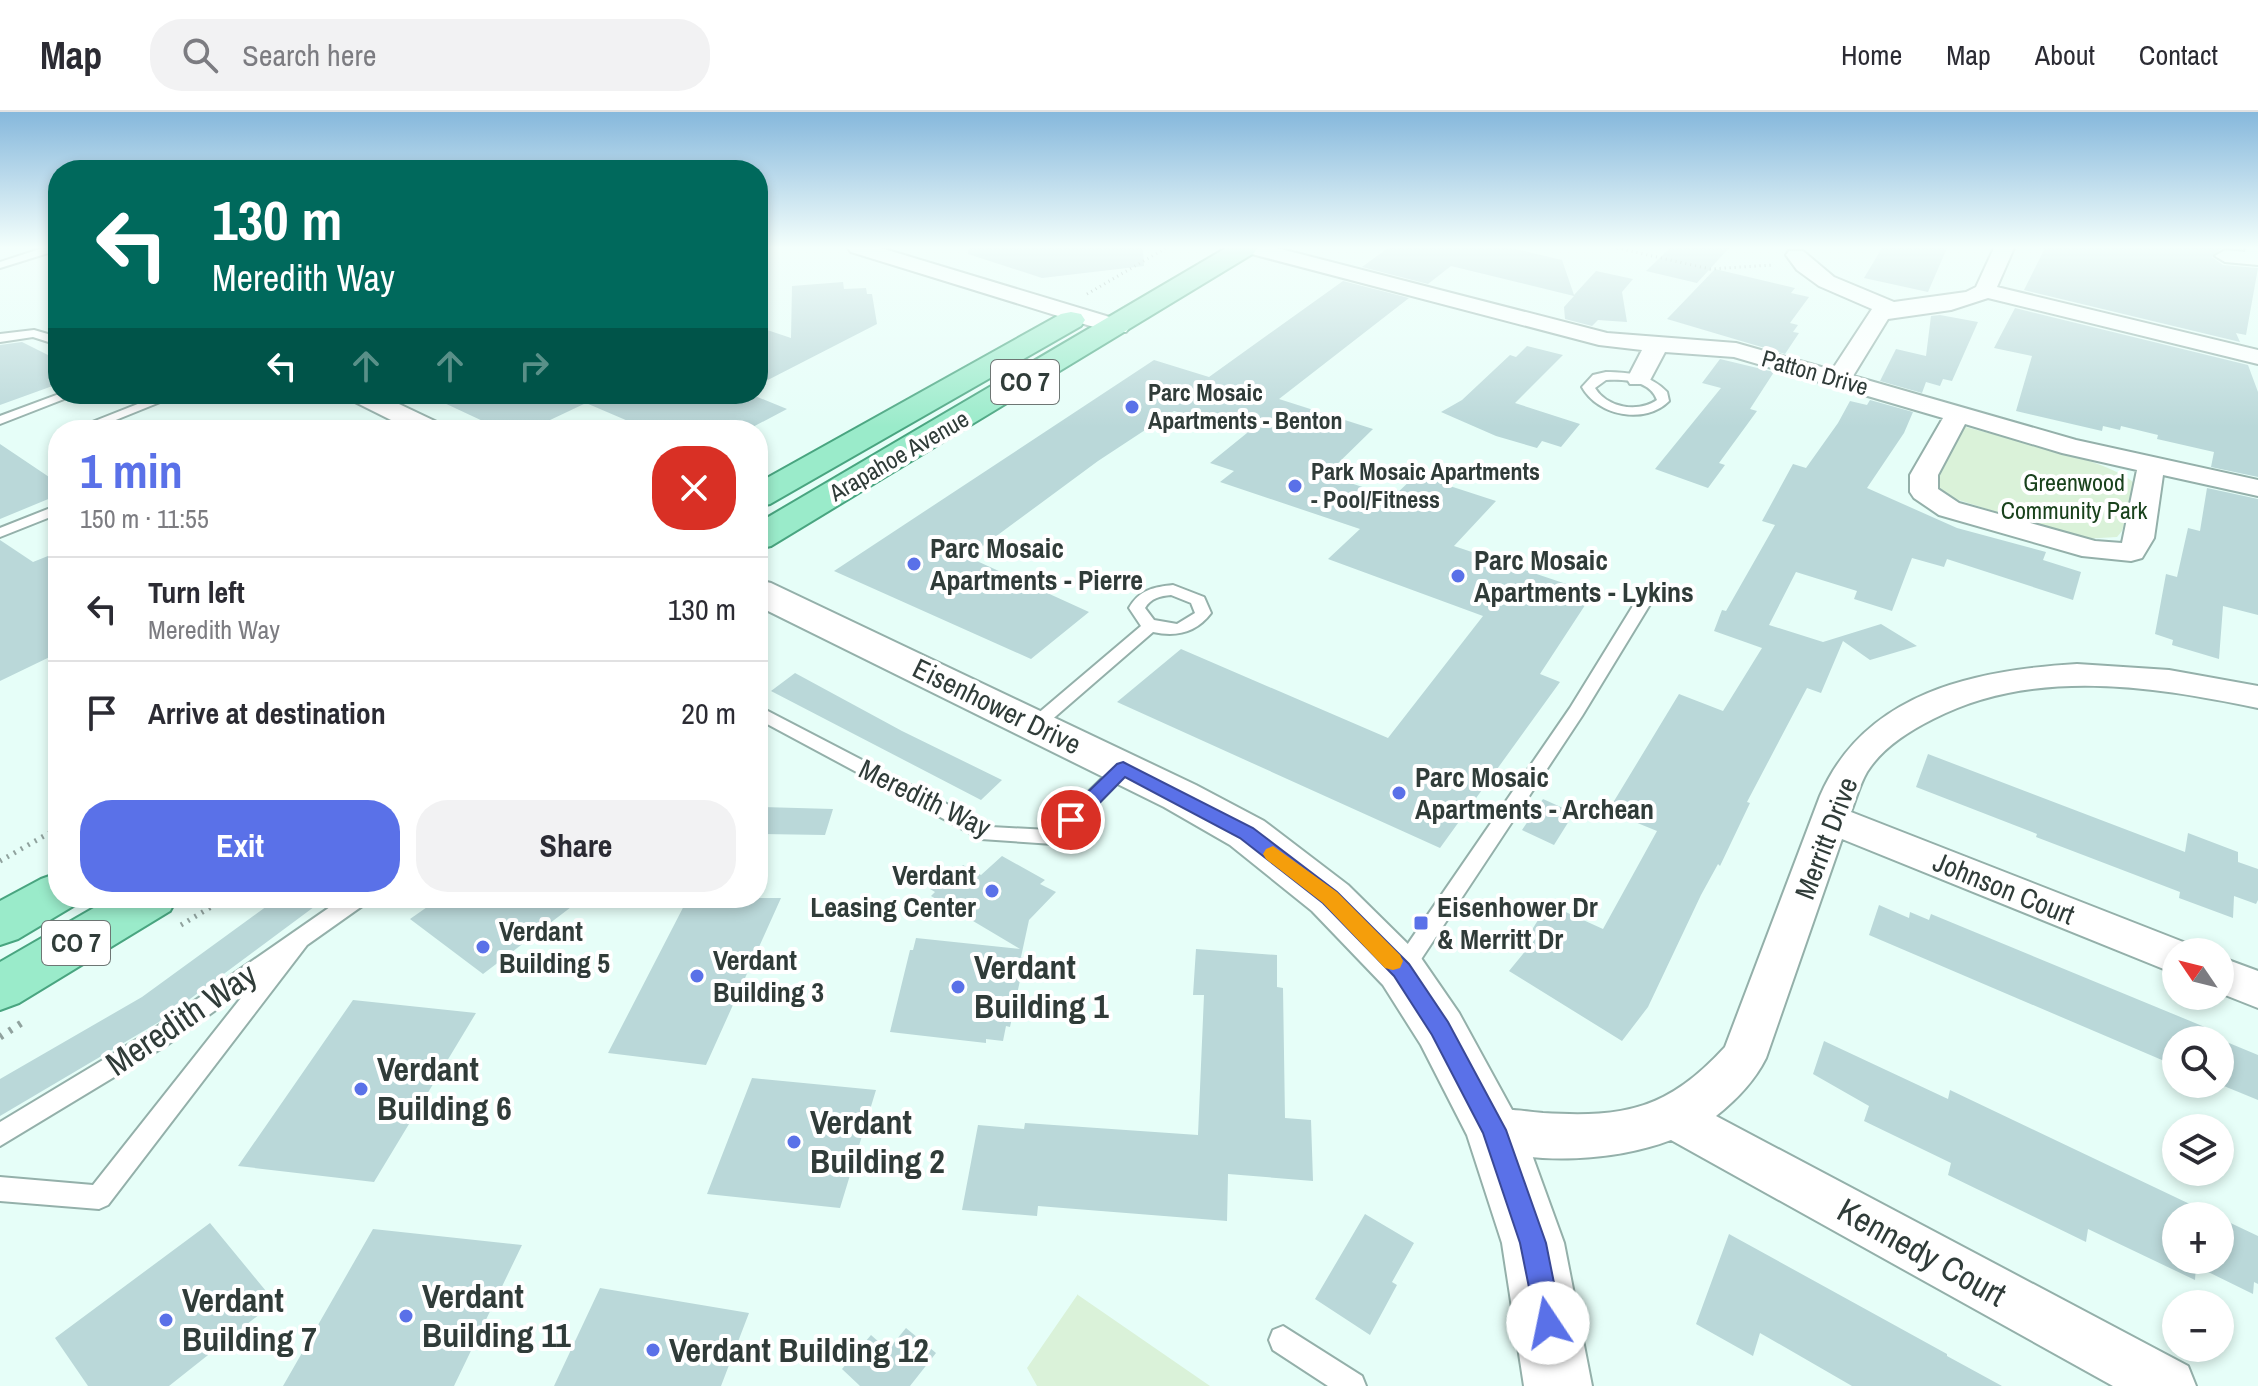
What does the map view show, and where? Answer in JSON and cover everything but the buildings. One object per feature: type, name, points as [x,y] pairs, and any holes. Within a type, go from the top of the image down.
[{"type":"main road","name":"Arapahoe Avenue","points":[[768,492],[1114,307]]},
{"type":"main road","name":"Arapahoe Avenue","points":[[768,531],[1100,314]]},
{"type":"main road","name":"CO 7","points":[[0,925],[48,898]]},
{"type":"main road","name":"CO 7","points":[[0,988],[135,908]]},
{"type":"street","points":[[1076,307],[1100,314]]},
{"type":"street","name":"Patton Drive","points":[[1481,307],[1607,340],[1736,350],[1957,415],[2151,466],[2258,488]]},
{"type":"street","points":[[1839,379],[1879,314],[1906,307]]},
{"type":"street","points":[[2053,307],[2258,357]]},
{"type":"street","points":[[1639,379],[1650,362],[1656,344]]},
{"type":"street","points":[[379,404],[411,420]]},
{"type":"street","points":[[1957,415],[1924,475],[1924,492],[1949,509],[2093,550],[2131,552],[2139,538],[2151,466]]},
{"type":"street","name":"Eisenhower Drive","points":[[768,596],[1123,768],[1247,833],[1330,898],[1401,970],[1440,1029],[1494,1130],[1533,1243],[1558,1386]]},
{"type":"street","name":"Merritt Drive","points":[[1494,1130],[1568,1138],[1629,1132],[1677,1119],[1734,1071],[1743,1058],[1849,772],[1883,732],[1931,703],[1975,688],[2043,677],[2121,677],[2207,686],[2258,697]]},
{"type":"street","name":"Johnson Court","points":[[1831,819],[2162,951]]},
{"type":"street","points":[[2234,980],[2258,990]]},
{"type":"street","name":"Kennedy Court","points":[[1677,1119],[2168,1386]]},
{"type":"lane","points":[[0,338],[34,333],[48,338]]},
{"type":"lane","points":[[1606,376],[1639,379],[1650,383],[1663,395],[1659,406],[1638,410],[1611,406],[1593,397],[1588,387],[1590,382],[1606,376]]},
{"type":"lane","points":[[0,420],[48,402]]},
{"type":"lane","points":[[105,420],[148,404]]},
{"type":"lane","points":[[0,533],[48,513]]},
{"type":"lane","points":[[1401,970],[1576,712],[1652,588]]},
{"type":"lane","points":[[1035,725],[1150,626]]},
{"type":"lane","name":"Meredith Way","points":[[768,717],[988,834],[1053,837],[1123,768]]},
{"type":"lane","name":"Meredith Way","points":[[0,1135],[159,1038],[343,908]]},
{"type":"lane","points":[[0,1189],[99,1197],[302,936]]},
{"type":"lane","points":[[1283,1340],[1352,1386]]},
{"type":"path","points":[[0,861],[48,834]]},
{"type":"green space","name":"Greenwood Community Park","points":[[1963,426],[2080,458],[2122,475],[2135,484],[2122,531],[2117,537],[2082,539],[1946,496],[1936,483]]},
{"type":"green space","points":[[1078,1294],[1210,1386],[1037,1386],[1027,1368]]},
{"type":"slow traffic","points":[[1273,854],[1330,898],[1393,961]]},
{"type":"place","name":"Parc Mosaic Apartments - Benton","points":[[1132,407]]},
{"type":"place","name":"Park Mosaic Apartments - Pool/Fitness","points":[[1295,486]]},
{"type":"place","name":"Parc Mosaic Apartments - Pierre","points":[[914,564]]},
{"type":"place","name":"Parc Mosaic Apartments - Lykins","points":[[1458,576]]},
{"type":"place","name":"Parc Mosaic Apartments - Archean","points":[[1399,793]]},
{"type":"place","name":"Verdant Leasing Center","points":[[992,891]]},
{"type":"place","name":"Eisenhower Dr & Merritt Dr","points":[[1421,923]]},
{"type":"place","name":"Verdant Building 5","points":[[483,947]]},
{"type":"place","name":"Verdant Building 3","points":[[697,976]]},
{"type":"place","name":"Verdant Building 1","points":[[958,987]]},
{"type":"place","name":"Verdant Building 6","points":[[361,1089]]},
{"type":"place","name":"Verdant Building 2","points":[[794,1142]]},
{"type":"place","name":"Verdant Building 11","points":[[406,1316]]},
{"type":"place","name":"Verdant Building 7","points":[[166,1320]]},
{"type":"place","name":"Verdant Building 12","points":[[653,1350]]},
{"type":"route","points":[[1071,820],[1123,768],[1247,833],[1330,898],[1401,970],[1440,1029],[1494,1130],[1533,1243],[1548,1323]]}]
